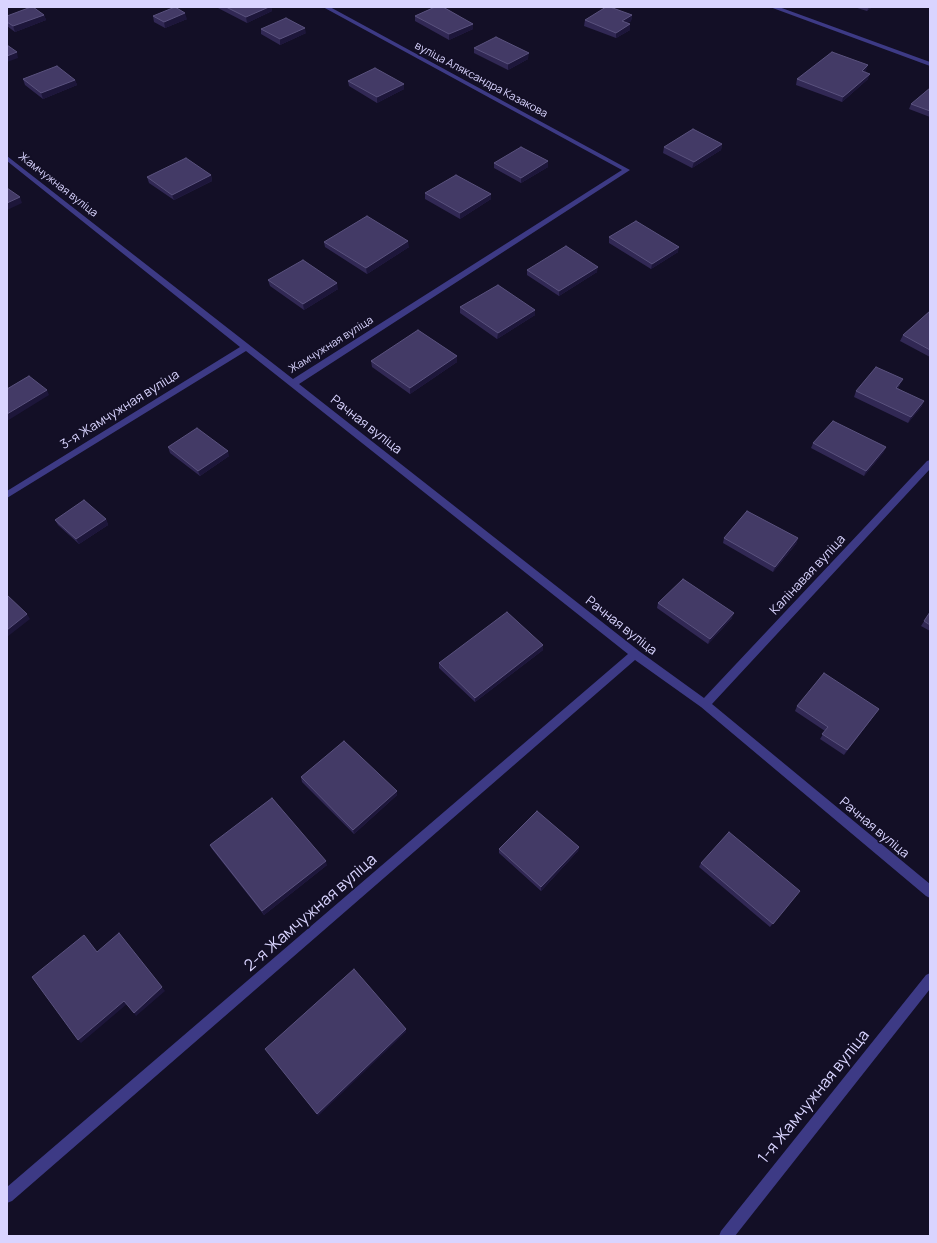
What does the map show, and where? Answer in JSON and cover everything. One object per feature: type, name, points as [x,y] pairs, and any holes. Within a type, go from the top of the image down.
[{"type":"street","name":"вуліца Аляксандра Казакова","points":[[326,7],[627,170]]},
{"type":"street","points":[[773,7],[930,64]]},
{"type":"street","name":"Жамчужная вуліца","points":[[7,158],[292,384],[627,170]]},
{"type":"street","name":"3-я Жамчужная вуліца","points":[[7,495],[246,347]]},
{"type":"street","name":"Рачная вуліца","points":[[292,384],[635,654],[705,704],[930,892]]},
{"type":"street","name":"Калінавая вуліца","points":[[705,704],[930,463]]},
{"type":"street","name":"2-я Жамчужная вуліца","points":[[7,1196],[635,654]]},
{"type":"street","name":"1-я Жамчужная вуліца","points":[[726,1236],[930,979]]},
{"type":"building","points":[[31,7],[44,15],[13,26],[7,22],[7,16]]},
{"type":"building","points":[[175,7],[185,13],[164,22],[153,16]]},
{"type":"building","points":[[226,7],[269,7],[246,17]]},
{"type":"building","points":[[435,7],[443,7],[473,24],[449,34],[415,16]]},
{"type":"building","points":[[606,7],[632,15],[622,21],[630,24],[616,33],[585,20]]},
{"type":"building","points":[[286,18],[305,28],[280,39],[261,29]]},
{"type":"building","points":[[496,37],[529,53],[508,64],[474,48]]},
{"type":"building","points":[[7,45],[17,52],[7,56]]},
{"type":"building","points":[[832,52],[868,65],[862,71],[870,74],[843,97],[797,79]]},
{"type":"building","points":[[57,66],[75,80],[41,93],[23,79]]},
{"type":"building","points":[[375,68],[404,84],[377,97],[348,81]]},
{"type":"building","points":[[930,88],[930,111],[911,104]]},
{"type":"building","points":[[693,129],[722,144],[694,162],[664,147]]},
{"type":"building","points":[[521,147],[548,161],[521,178],[494,163]]},
{"type":"building","points":[[186,158],[211,175],[172,195],[147,177]]},
{"type":"building","points":[[456,175],[491,194],[460,213],[425,193]]},
{"type":"building","points":[[7,188],[20,197],[7,203]]},
{"type":"building","points":[[367,216],[408,241],[366,268],[324,242]]},
{"type":"building","points":[[636,221],[679,247],[652,264],[609,237]]},
{"type":"building","points":[[566,246],[598,267],[559,291],[527,270]]},
{"type":"building","points":[[303,260],[337,283],[303,304],[268,280]]},
{"type":"building","points":[[498,285],[535,310],[498,333],[460,307]]},
{"type":"building","points":[[930,311],[930,350],[903,335]]},
{"type":"building","points":[[418,330],[457,356],[410,388],[371,361]]},
{"type":"building","points":[[876,367],[903,379],[896,388],[924,401],[911,417],[856,391]]},
{"type":"building","points":[[29,376],[47,390],[7,414],[7,389]]},
{"type":"building","points":[[833,421],[886,447],[866,471],[813,443]]},
{"type":"building","points":[[197,428],[228,451],[198,471],[168,447]]},
{"type":"building","points":[[84,500],[106,519],[76,539],[55,520]]},
{"type":"building","points":[[747,511],[798,538],[775,567],[724,538]]},
{"type":"building","points":[[683,579],[734,613],[710,639],[658,603]]},
{"type":"building","points":[[7,595],[27,614],[7,630]]},
{"type":"building","points":[[507,612],[543,645],[475,698],[439,663]]},
{"type":"building","points":[[930,612],[930,625],[924,621]]},
{"type":"building","points":[[824,673],[879,709],[847,750],[822,734],[828,727],[797,706]]},
{"type":"building","points":[[344,741],[397,791],[353,830],[301,777]]},
{"type":"building","points":[[272,798],[326,861],[262,911],[210,845]]},
{"type":"building","points":[[537,811],[579,847],[541,887],[499,849]]},
{"type":"building","points":[[729,832],[800,891],[773,924],[701,863]]},
{"type":"building","points":[[119,933],[162,987],[134,1013],[124,1001],[78,1040],[32,977],[84,935],[97,952]]},
{"type":"building","points":[[354,969],[406,1029],[317,1114],[265,1049]]}]
